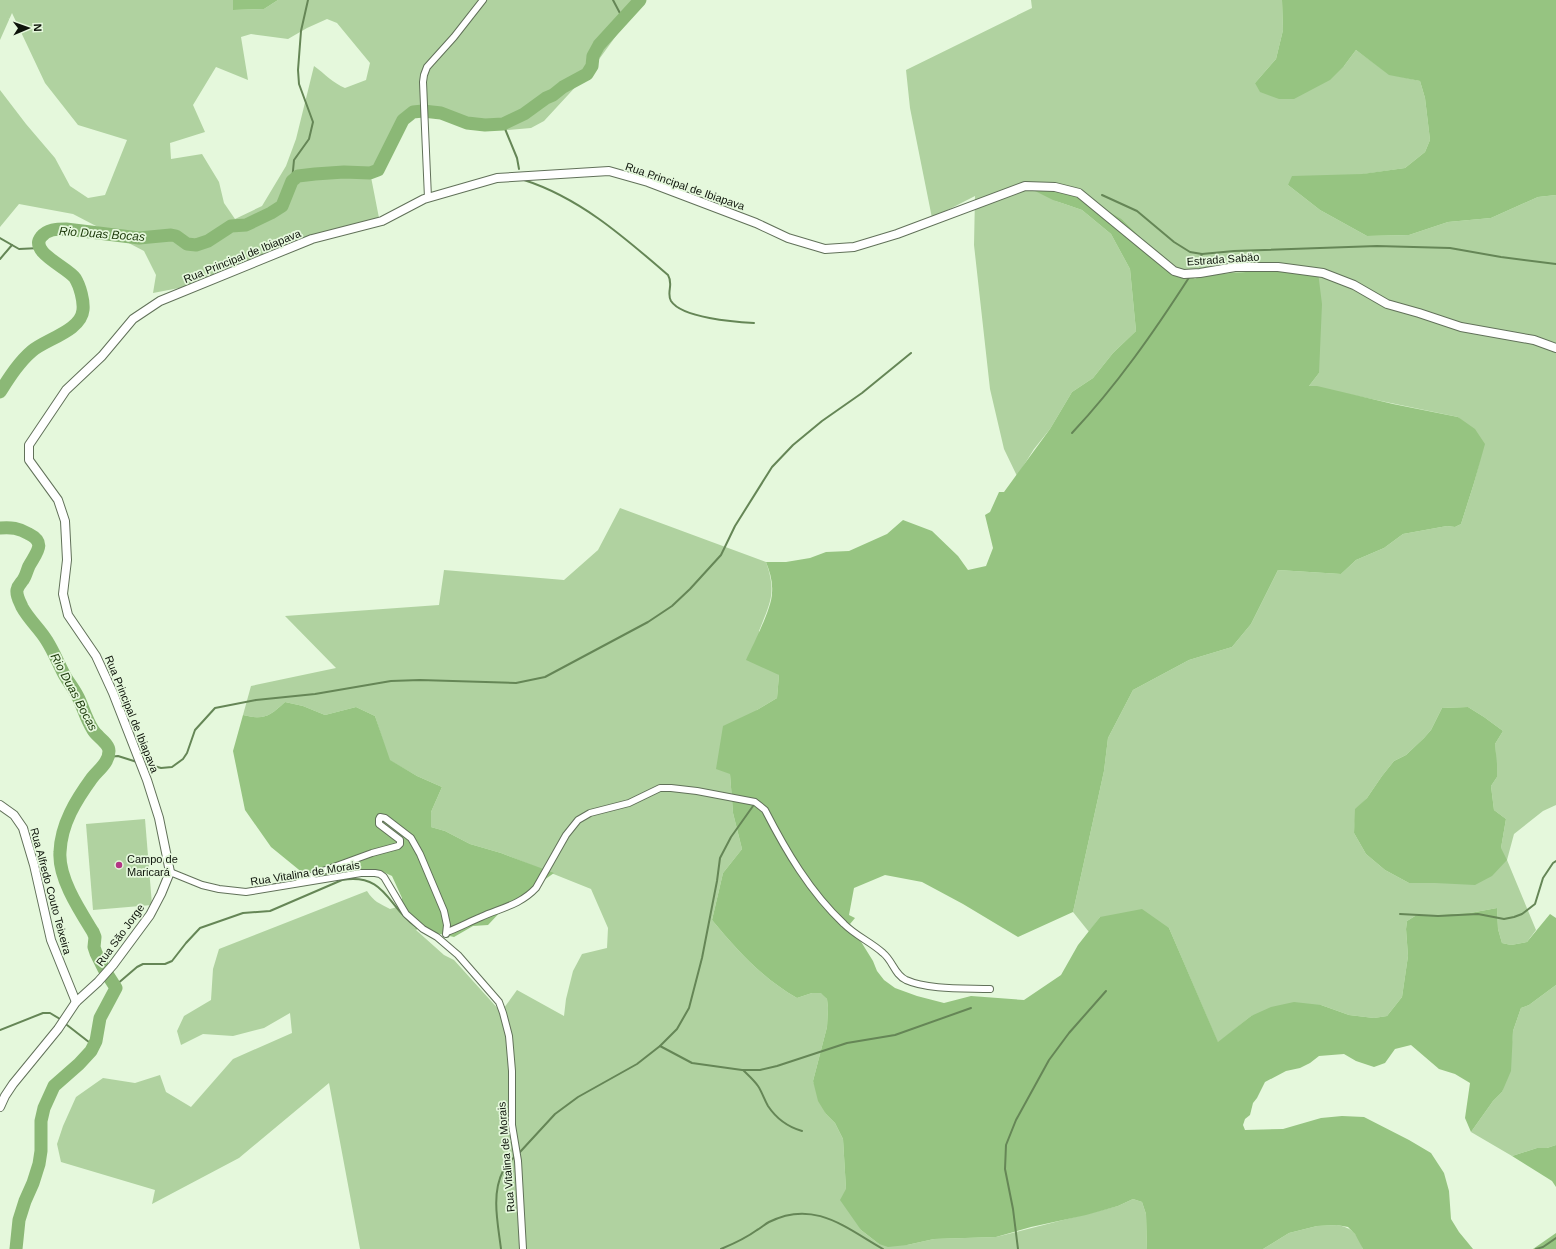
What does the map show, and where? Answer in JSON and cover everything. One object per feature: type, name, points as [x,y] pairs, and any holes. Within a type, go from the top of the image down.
[{"type":"street","points":[[428,198],[423,79],[425,72],[462,28],[483,0]]},
{"type":"street","name":"Rua Principal de Ibiapava","points":[[170,872],[159,818],[143,769],[114,693],[96,656],[68,615],[63,594],[66,560],[65,521],[58,500],[29,460],[29,445],[66,390],[102,356],[133,319],[160,300],[312,239],[382,221],[428,198],[497,178],[609,172],[648,182],[756,223],[788,238],[825,249],[854,247],[897,234],[960,211]]},
{"type":"street","name":"Estrada Sabäo","points":[[960,211],[1025,186],[1055,187],[1079,193],[1174,271],[1184,274],[1235,267],[1278,267],[1323,273],[1354,285],[1387,304],[1461,327],[1534,340],[1556,348]]},
{"type":"street","points":[[442,941],[447,932],[522,901],[531,894],[536,888],[566,835],[581,818],[590,813],[629,803],[660,788],[671,788],[741,799],[755,802],[760,805],[765,810],[792,860],[822,902],[854,932],[873,944],[885,954],[895,971],[906,980],[937,986],[990,989]]},
{"type":"street","name":"Rua Alfredo Couto Teixeira","points":[[0,805],[14,814],[23,828],[34,865],[50,940],[76,1002]]},
{"type":"street","points":[[294,884],[320,872],[372,853],[398,846],[400,840],[379,824],[378,819],[380,817],[385,818],[411,838],[420,854],[444,911],[447,932]]},
{"type":"street","name":"Rua Vitalina de Morais","points":[[170,872],[202,885],[237,892],[255,891],[361,873],[380,874],[387,880],[402,910],[423,929],[442,941],[458,955],[498,1002],[503,1013],[509,1036],[512,1072],[512,1125],[518,1161],[523,1249]]},
{"type":"street","name":"Rua São Jorge","points":[[76,1002],[113,966],[150,915],[170,872]]},
{"type":"street","points":[[0,1107],[12,1084],[58,1029],[76,1002]]},
{"type":"green space","points":[[0,0],[233,0],[233,10],[264,9],[278,0],[642,0],[592,69],[544,121],[531,128],[507,130],[480,128],[465,121],[440,118],[419,117],[405,120],[371,177],[379,218],[288,247],[200,284],[153,293],[156,275],[144,251],[73,214],[19,204],[0,227],[0,90],[55,158],[70,186],[88,198],[105,195],[127,140],[78,125],[45,83],[12,13],[0,40]],"holes":[[[327,19],[337,23],[370,63],[366,80],[345,88],[333,81],[314,66],[296,139],[286,166],[262,206],[235,219],[224,203],[219,182],[202,154],[171,159],[170,143],[205,132],[193,105],[216,67],[248,80],[241,37],[251,34],[288,39]]]},
{"type":"green space","points":[[233,0],[278,0],[264,9],[233,10]]},
{"type":"green space","points":[[1031,0],[1282,0],[1283,30],[1276,59],[1255,83],[1344,66],[1356,50],[1389,74],[1420,81],[1425,98],[1430,140],[1425,152],[1405,168],[1288,185],[1320,210],[1367,236],[1409,235],[1448,222],[1491,218],[1538,197],[1556,195],[1556,805],[1543,811],[1514,834],[1507,860],[1536,930],[1527,942],[1511,945],[1502,943],[1498,929],[1497,908],[1470,913],[1415,916],[1407,921],[1406,929],[1408,956],[1402,997],[1387,1016],[1374,1018],[1349,1015],[1321,1005],[1251,1016],[1218,1043],[1169,928],[1100,917],[1089,932],[1073,912],[1104,771],[1108,738],[1133,690],[1189,660],[1232,647],[1251,624],[1278,570],[1341,574],[1356,560],[1384,548],[1403,534],[1447,526],[1455,527],[1461,524],[1484,444],[1458,417],[1309,386],[1319,373],[1319,360],[1279,268],[1261,271],[1201,275],[1195,279],[1162,258],[1123,220],[1053,200],[1082,210],[1111,234],[1130,269],[1136,331],[1113,353],[1093,378],[1072,392],[1050,429],[1034,449],[1017,476],[1004,449],[990,389],[974,245],[975,196],[932,218],[910,108],[906,70],[1032,8]],"holes":[[[1468,707],[1503,731],[1495,744],[1497,777],[1491,786],[1494,810],[1506,819],[1501,848],[1435,883],[1409,883],[1385,870],[1366,854],[1354,833],[1356,809],[1367,798],[1394,761],[1406,755],[1431,730],[1442,708]]]},
{"type":"green space","points":[[1282,0],[1556,0],[1556,195],[1538,197],[1491,218],[1448,222],[1409,235],[1367,236],[1320,210],[1288,185],[1292,176],[1362,174],[1405,168],[1425,152],[1430,140],[1425,98],[1420,81],[1389,75],[1356,50],[1344,66],[1330,80],[1294,99],[1279,99],[1260,92],[1255,83],[1276,59],[1283,30]]},
{"type":"green space","points":[[1023,185],[1077,193],[1123,220],[1162,258],[1195,279],[1201,275],[1261,271],[1279,268],[1318,272],[1322,304],[1319,373],[1309,386],[1317,386],[1393,404],[1458,417],[1475,429],[1485,444],[1461,524],[1455,527],[1447,526],[1403,534],[1384,548],[1356,560],[1341,574],[1278,570],[1251,624],[1232,647],[1189,660],[1133,690],[1108,738],[1104,771],[1073,912],[1018,937],[963,904],[922,882],[885,875],[854,888],[849,915],[855,918],[850,924],[873,961],[877,971],[884,980],[895,988],[917,996],[944,1003],[971,996],[1024,1000],[1061,975],[1078,945],[1100,917],[1142,909],[1169,928],[1218,1042],[1251,1016],[1271,1007],[1294,1002],[1321,1005],[1349,1015],[1374,1018],[1387,1016],[1402,997],[1408,956],[1406,929],[1407,921],[1415,916],[1470,913],[1497,908],[1498,929],[1502,943],[1511,945],[1527,942],[1550,914],[1556,918],[1556,985],[1529,1005],[1521,1008],[1513,1031],[1511,1071],[1502,1092],[1493,1101],[1471,1132],[1465,1118],[1470,1083],[1455,1074],[1439,1069],[1411,1045],[1395,1049],[1385,1063],[1374,1067],[1356,1061],[1344,1054],[1319,1056],[1300,1068],[1286,1071],[1265,1082],[1253,1103],[1250,1115],[1245,1119],[1243,1125],[1245,1130],[1283,1129],[1321,1118],[1342,1116],[1364,1117],[1409,1140],[1431,1153],[1444,1173],[1449,1191],[1451,1219],[1459,1232],[1473,1249],[1363,1249],[1355,1234],[1348,1227],[1337,1225],[1317,1226],[1289,1233],[1263,1249],[1147,1249],[1146,1214],[1142,1202],[1133,1199],[1118,1206],[1086,1215],[1031,1227],[996,1237],[934,1239],[907,1245],[888,1247],[879,1244],[861,1230],[840,1200],[846,1189],[843,1139],[835,1123],[826,1114],[818,1101],[813,1081],[827,1027],[827,999],[821,993],[812,993],[797,998],[773,982],[751,963],[712,920],[723,873],[742,849],[733,813],[730,774],[716,769],[723,726],[757,710],[777,698],[779,675],[746,660],[762,626],[771,600],[772,581],[766,562],[786,562],[810,558],[826,552],[849,551],[887,534],[903,520],[932,531],[958,556],[968,570],[986,566],[993,548],[985,515],[990,512],[999,492],[1004,492],[1050,429],[1072,392],[1093,378],[1113,353],[1136,331],[1130,269],[1111,234],[1082,210],[1053,200]]},
{"type":"green space","points":[[620,508],[766,562],[772,590],[769,605],[759,631],[779,675],[777,698],[757,710],[730,774],[733,813],[742,849],[723,873],[712,920],[751,963],[773,982],[797,998],[812,993],[822,993],[827,999],[827,1027],[813,1081],[826,1114],[835,1123],[843,1139],[846,1189],[861,1230],[879,1244],[907,1245],[934,1239],[996,1237],[1118,1206],[1133,1199],[1142,1202],[1146,1214],[1147,1249],[360,1249],[329,1083],[239,1158],[152,1204],[155,1190],[61,1162],[57,1144],[76,1097],[103,1078],[135,1083],[160,1075],[166,1092],[191,1107],[233,1059],[292,1033],[290,1013],[264,1028],[233,1036],[203,1034],[181,1045],[177,1031],[184,1016],[211,1000],[213,969],[219,949],[367,891],[374,900],[390,909],[401,906],[416,930],[444,955],[454,960],[501,1012],[517,990],[564,1016],[566,999],[573,971],[582,954],[607,948],[608,928],[591,889],[501,853],[470,844],[445,831],[431,827],[431,812],[442,787],[417,776],[389,760],[375,716],[356,707],[325,715],[303,706],[285,702],[275,711],[266,716],[256,717],[243,715],[251,686],[336,668],[285,616],[439,605],[444,570],[564,580],[598,550]]},
{"type":"green space","points":[[285,702],[303,706],[325,715],[356,707],[375,716],[390,760],[417,776],[442,787],[431,812],[431,827],[445,831],[470,844],[501,853],[554,873],[503,909],[488,925],[473,926],[454,937],[436,933],[421,926],[416,930],[401,906],[402,898],[392,876],[379,870],[361,871],[351,876],[309,878],[271,847],[245,810],[233,751],[243,715],[256,717],[266,716],[275,711]]},
{"type":"green space","points":[[1468,707],[1503,731],[1495,744],[1497,777],[1491,786],[1494,810],[1506,819],[1501,848],[1507,860],[1492,876],[1475,885],[1409,883],[1385,870],[1366,854],[1354,833],[1355,809],[1367,798],[1394,761],[1406,755],[1431,730],[1442,708]]},
{"type":"green space","name":"Campo de Maricará","points":[[145,819],[152,905],[93,910],[86,824]]},
{"type":"green space","points":[[1556,985],[1556,1145],[1547,1148],[1537,1148],[1512,1156],[1471,1132],[1493,1101],[1502,1092],[1511,1053],[1513,1031],[1521,1008],[1529,1005]]},
{"type":"green space","points":[[1556,1145],[1556,1187],[1552,1181],[1512,1156],[1537,1148],[1547,1148]]},
{"type":"green space","points":[[1337,1225],[1354,1232],[1363,1249],[1263,1249],[1289,1233],[1317,1226]]},
{"type":"green space","points":[[1556,1233],[1556,1249],[1533,1249]]},
{"type":"waterway","points":[[292,181],[294,160],[309,139],[313,122],[299,84],[298,70],[301,31],[308,0]]},
{"type":"waterway","points":[[613,0],[622,17]]},
{"type":"waterway","name":"Rio Duas Bocas","points":[[0,392],[14,370],[27,355],[70,329],[81,317],[83,302],[75,278],[44,254],[40,248],[39,243],[41,237],[46,232],[56,229],[66,229],[139,238],[171,235],[176,236],[187,244],[196,245],[208,241],[231,226],[246,225],[282,206],[292,181],[298,176],[344,172],[370,173],[378,170],[403,120],[413,112],[423,111],[441,113],[467,123],[485,125],[503,124],[524,114],[563,87],[587,74],[592,66],[593,56],[599,45],[640,0]]},
{"type":"waterway","points":[[503,124],[517,158],[519,169]]},
{"type":"waterway","points":[[524,180],[564,197],[583,208],[635,247],[668,275],[670,279],[669,295],[671,301],[677,307],[697,315],[710,318],[754,323]]},
{"type":"waterway","points":[[1102,195],[1137,211],[1174,242],[1190,252],[1202,254],[1234,251],[1377,246],[1450,248],[1501,257],[1556,264]]},
{"type":"waterway","points":[[0,238],[19,249],[40,248]]},
{"type":"waterway","points":[[0,259],[12,245]]},
{"type":"waterway","points":[[1197,264],[1202,254]]},
{"type":"waterway","points":[[1072,433],[1120,377],[1190,276]]},
{"type":"waterway","points":[[144,763],[161,768],[172,767],[183,759],[187,753],[195,730],[215,708],[256,700],[315,694],[391,681],[420,680],[516,683],[545,677],[648,622],[672,606],[690,589],[721,555],[735,526],[772,467],[793,445],[822,421],[862,393],[911,353]]},
{"type":"waterway","name":"Rio Duas Bocas","points":[[0,528],[22,530],[38,541],[39,545],[37,553],[18,587],[18,597],[25,612],[50,645],[65,676],[78,697],[88,722],[97,735],[105,742],[109,751],[109,755],[105,763],[80,795],[66,822],[61,842],[60,862],[62,873],[71,894],[95,937],[94,947],[96,953],[116,988],[100,1018],[96,1041],[91,1051],[54,1086],[44,1108],[41,1121],[41,1151],[39,1164],[19,1220],[16,1249]]},
{"type":"waterway","points":[[108,757],[118,756],[137,762]]},
{"type":"waterway","points":[[520,1152],[555,1114],[578,1097],[637,1064],[660,1046],[677,1029],[689,1008],[702,958],[720,858],[731,837],[753,806]]},
{"type":"waterway","points":[[1400,914],[1438,916],[1478,914],[1504,919],[1514,917],[1522,914],[1535,904],[1543,878],[1556,861]]},
{"type":"waterway","points":[[116,985],[137,967],[143,964],[165,964],[172,961],[200,928],[243,913],[270,911],[342,880],[357,879],[368,881],[377,886],[415,926]]},
{"type":"waterway","points":[[1018,1249],[1013,1209],[1005,1169],[1006,1145],[1016,1120],[1049,1060],[1069,1033],[1106,991]]},
{"type":"waterway","points":[[660,1046],[692,1063],[742,1070],[760,1070],[777,1066],[847,1043],[895,1035],[971,1008]]},
{"type":"waterway","points":[[0,1030],[43,1013],[50,1013],[60,1019]]},
{"type":"waterway","points":[[67,1025],[94,1046]]},
{"type":"waterway","points":[[743,1070],[758,1086],[768,1106],[775,1114],[783,1122],[802,1131]]},
{"type":"waterway","points":[[501,1249],[496,1209],[497,1189],[503,1171],[515,1156]]},
{"type":"waterway","points":[[721,1249],[753,1233],[769,1222],[785,1216],[801,1214],[815,1215],[829,1219],[843,1225],[883,1249]]},
{"type":"waterway","points":[[1536,1249],[1543,1247],[1556,1238]]},
{"type":"place","name":"Campo de Maricará","points":[[119,865]]}]
